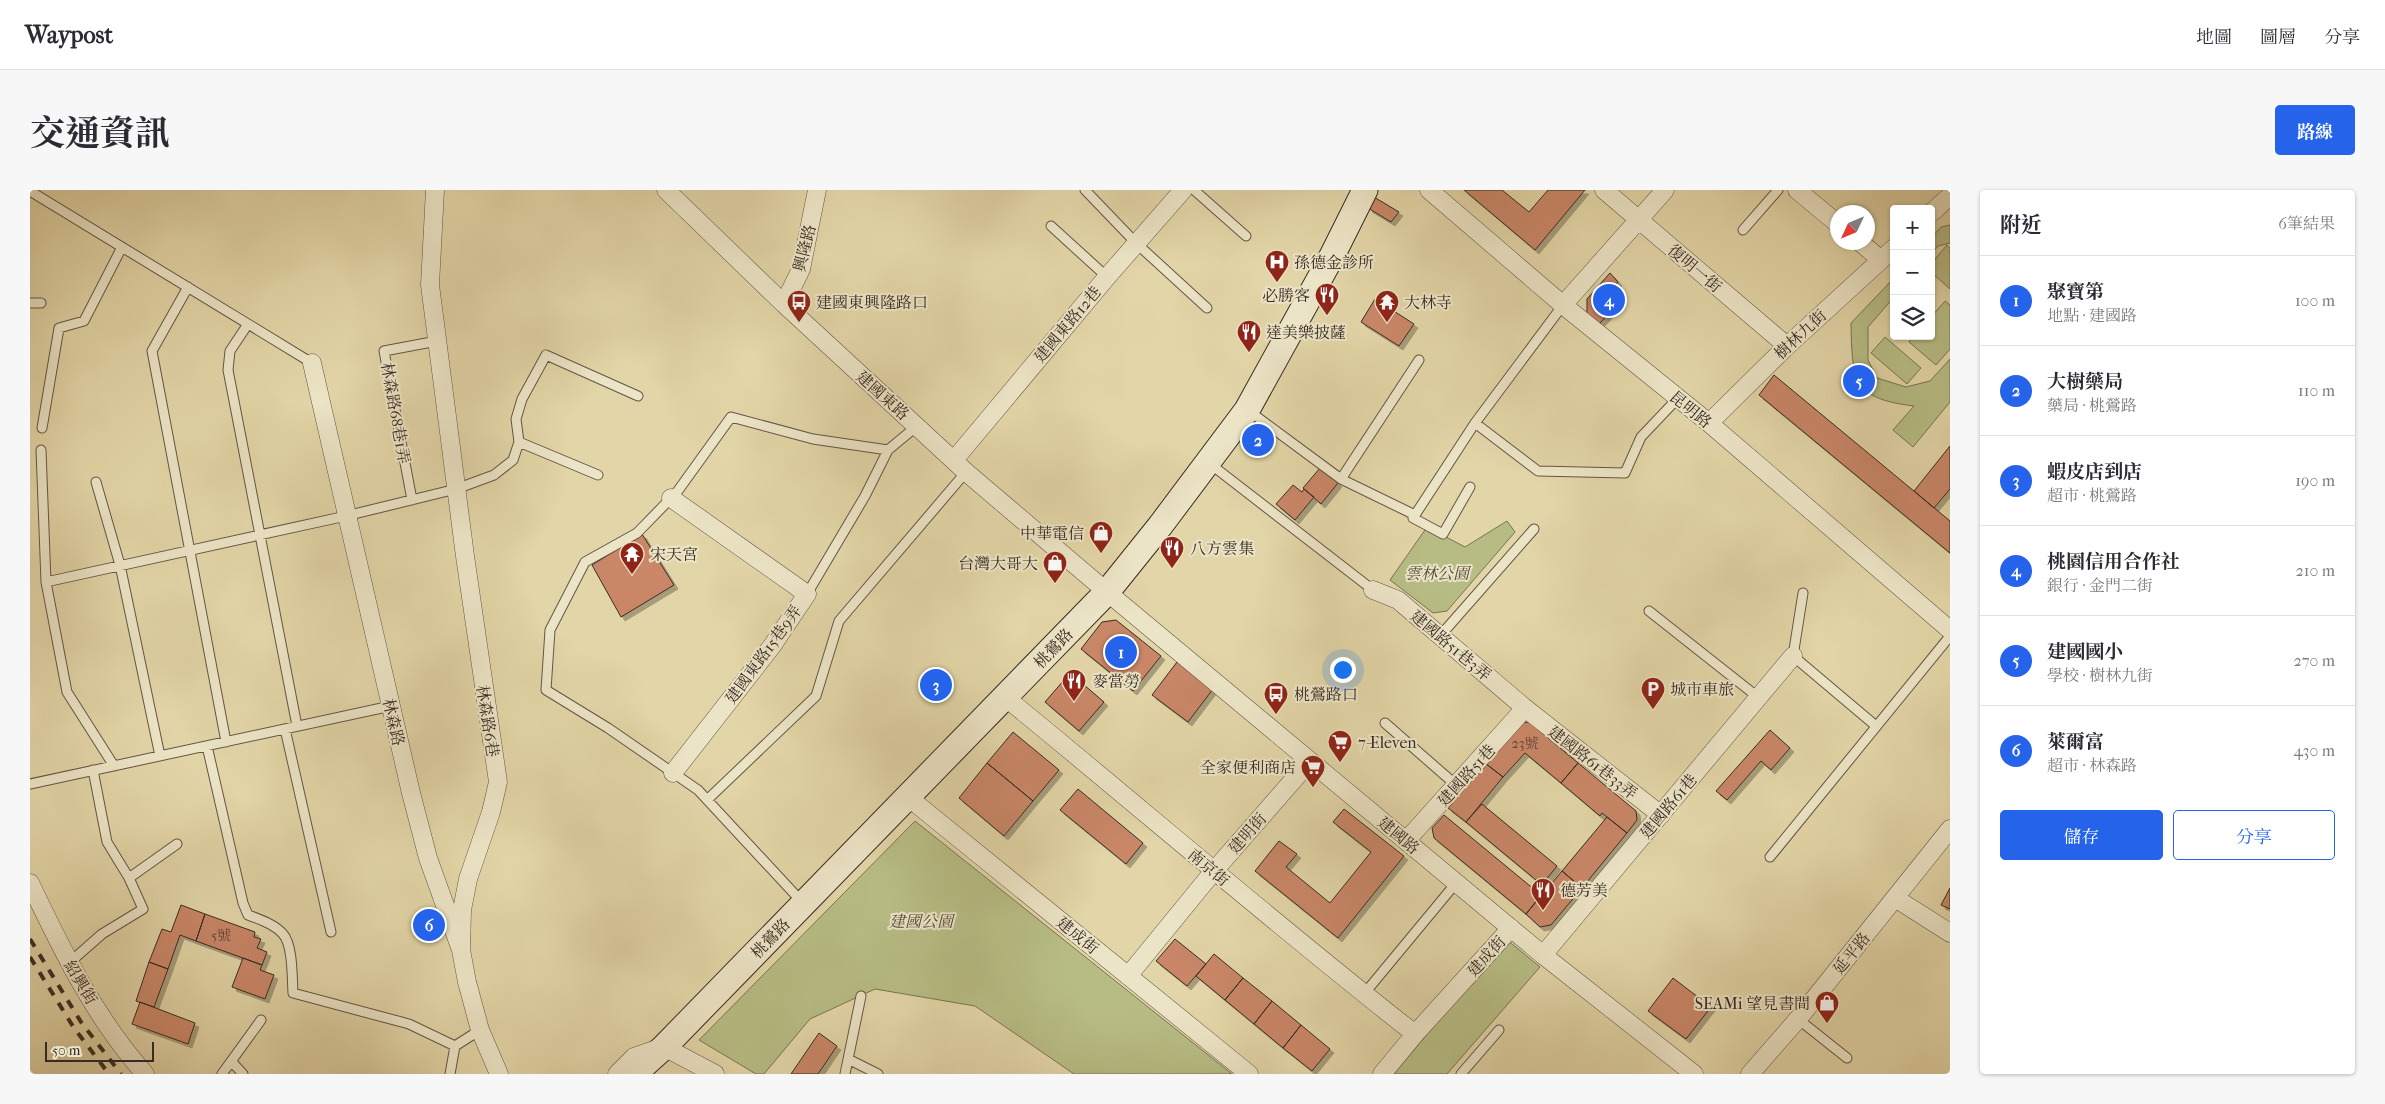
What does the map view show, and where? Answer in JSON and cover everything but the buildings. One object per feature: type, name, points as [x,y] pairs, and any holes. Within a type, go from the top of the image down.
[{"type":"main road","name":"桃鶯路","points":[[643,1071],[664,1047],[1107,592],[1160,526],[1247,410],[1332,256],[1365,190]]},
{"type":"street","points":[[435,190],[430,286],[456,489]]},
{"type":"street","name":"建國東路","points":[[666,190],[784,304],[960,466],[1107,592]]},
{"type":"street","name":"興隆路","points":[[784,304],[801,269],[817,190]]},
{"type":"street","name":"建國東路12巷","points":[[960,466],[1107,277],[1183,190]]},
{"type":"street","name":"昆明路","points":[[1429,190],[1563,306],[1709,423],[1950,630]]},
{"type":"street","name":"復明一街","points":[[1604,190],[1787,346]]},
{"type":"street","points":[[1563,306],[1665,190]]},
{"type":"street","points":[[1797,190],[1830,217]]},
{"type":"street","points":[[1935,209],[1950,196]]},
{"type":"street","points":[[1875,249],[1887,254]]},
{"type":"street","name":"樹林九街","points":[[1709,423],[1787,346],[1887,254]]},
{"type":"street","name":"林森路","points":[[312,363],[390,706],[428,858],[461,950],[467,982],[480,1030],[499,1074]]},
{"type":"street","name":"林森路6巷","points":[[456,489],[486,709],[498,782],[491,812],[468,879],[462,910],[461,950]]},
{"type":"street","name":"建國東路15巷9弄","points":[[671,498],[807,594],[772,646],[673,773]]},
{"type":"street","name":"建國路51巷3弄","points":[[1373,590],[1398,600],[1525,708]]},
{"type":"street","name":"建國路","points":[[1107,592],[1456,883],[1694,1074]]},
{"type":"street","name":"建國路61巷","points":[[1544,955],[1793,656]]},
{"type":"street","name":"南京街","points":[[1005,697],[1126,796],[1213,872],[1415,1034]]},
{"type":"street","name":"建國路51巷","points":[[1406,841],[1525,708]]},
{"type":"street","name":"建國路61巷33弄","points":[[1525,708],[1661,816]]},
{"type":"street","name":"建明街","points":[[1128,976],[1213,872],[1310,761]]},
{"type":"street","name":"建成街","points":[[908,797],[1249,1074]]},
{"type":"street","name":"延平路","points":[[1750,1074],[1798,1019],[1950,829]]},
{"type":"street","name":"紹興街","points":[[30,883],[69,964],[101,1016],[129,1056],[145,1074]]},
{"type":"street","points":[[1895,898],[1950,932]]},
{"type":"street","name":"建成街","points":[[1382,1074],[1415,1034],[1511,928]]},
{"type":"street","points":[[664,1047],[715,1074]]},
{"type":"street","name":"桃鶯路","points":[[617,1074],[634,1057],[664,1047]]},
{"type":"lane","points":[[1086,190],[1136,243],[1207,308]]},
{"type":"lane","points":[[1194,190],[1246,236]]},
{"type":"lane","points":[[1743,230],[1778,190]]},
{"type":"lane","points":[[30,191],[312,363]]},
{"type":"lane","points":[[1051,226],[1107,277]]},
{"type":"lane","points":[[42,428],[59,328],[84,320],[122,247]]},
{"type":"lane","points":[[188,287],[152,351],[226,742]]},
{"type":"lane","points":[[30,303],[41,303]]},
{"type":"lane","points":[[1470,487],[1443,534],[1413,518],[1474,423],[1563,306]]},
{"type":"lane","points":[[248,324],[230,351],[228,370],[297,726]]},
{"type":"lane","name":"林森路68巷1弄","points":[[412,500],[384,351],[437,341]]},
{"type":"lane","points":[[46,582],[346,516],[456,489],[494,475],[513,460],[519,442],[516,419],[522,398],[546,355],[638,396]]},
{"type":"lane","points":[[1341,479],[1419,360]]},
{"type":"lane","points":[[1474,423],[1538,471],[1625,473],[1641,437],[1678,398]]},
{"type":"lane","points":[[1247,410],[1341,479],[1415,515]]},
{"type":"lane","points":[[804,904],[698,790],[608,728],[546,690],[550,630],[585,562],[637,533],[671,498],[731,417],[813,439],[888,450]]},
{"type":"lane","points":[[807,594],[865,496],[888,450],[917,426]]},
{"type":"lane","points":[[519,442],[598,476]]},
{"type":"lane","points":[[42,450],[46,582],[67,692],[114,766]]},
{"type":"lane","points":[[1207,462],[1373,590]]},
{"type":"lane","points":[[707,800],[816,696],[839,621],[960,466]]},
{"type":"lane","points":[[96,482],[120,565],[160,756]]},
{"type":"lane","points":[[1440,636],[1534,529]]},
{"type":"lane","points":[[1802,593],[1793,656],[1876,726]]},
{"type":"lane","points":[[1649,611],[1758,698]]},
{"type":"lane","points":[[1770,857],[1950,636]]},
{"type":"lane","points":[[30,784],[390,706]]},
{"type":"lane","points":[[1385,722],[1456,786]]},
{"type":"lane","points":[[285,729],[331,932]]},
{"type":"lane","points":[[207,746],[243,903],[248,915],[264,921],[284,935],[292,960],[293,993],[409,1024],[455,1046]]},
{"type":"lane","points":[[69,964],[102,934],[143,909],[129,878],[107,842],[93,770]]},
{"type":"lane","points":[[129,878],[177,844]]},
{"type":"lane","points":[[1364,994],[1456,883]]},
{"type":"lane","points":[[845,1074],[861,996]]},
{"type":"lane","points":[[1798,1019],[1847,1058]]},
{"type":"lane","points":[[222,1074],[261,1020]]},
{"type":"lane","points":[[450,1074],[455,1046],[480,1030]]},
{"type":"lane","points":[[1462,1074],[1499,1030]]},
{"type":"lane","points":[[848,1059],[878,1074]]},
{"type":"lane","points":[[231,1061],[243,1074]]},
{"type":"green space","points":[[1950,225],[1950,243],[1938,246],[1935,249],[1935,234],[1941,227]]},
{"type":"green space","points":[[1947,245],[1950,248],[1950,289],[1935,276],[1935,259]]},
{"type":"green space","points":[[1890,282],[1890,302],[1868,327],[1868,360],[1877,378],[1906,387],[1930,381],[1950,359],[1950,402],[1913,447],[1893,430],[1914,406],[1894,403],[1879,398],[1868,392],[1860,383],[1855,372],[1853,359],[1851,323]]},
{"type":"green space","points":[[1945,301],[1950,305],[1950,349],[1936,365],[1909,342],[1911,340],[1935,340],[1935,312]]},
{"type":"green space","points":[[1885,337],[1921,368],[1907,384],[1871,353]]},
{"type":"green space","name":"雲林公園","points":[[1507,521],[1515,532],[1447,611],[1433,613],[1390,580],[1427,527],[1465,547]]},
{"type":"green space","name":"建國公園","points":[[915,821],[1232,1074],[1074,1074],[975,1006],[875,989],[810,1019],[764,1074],[756,1074],[699,1040]]},
{"type":"green space","points":[[1506,939],[1540,967],[1447,1074],[1394,1074]]},
{"type":"railway","points":[[30,939],[81,1022],[121,1074]]},
{"type":"railway","points":[[30,957],[74,1028],[109,1074]]},
{"type":"place","name":"孫德金診所","points":[[1277,283]]},
{"type":"place","name":"桃園信用合作社","points":[[1609,300]]},
{"type":"place","name":"必勝客","points":[[1327,316]]},
{"type":"place","name":"建國東興隆路口","points":[[799,323]]},
{"type":"place","name":"大林寺","points":[[1387,323]]},
{"type":"place","name":"達美樂披薩","points":[[1249,353]]},
{"type":"place","name":"建國國小","points":[[1859,381]]},
{"type":"place","name":"大樹藥局","points":[[1258,440]]},
{"type":"place","name":"中華電信","points":[[1101,554]]},
{"type":"place","name":"八方雲集","points":[[1172,569]]},
{"type":"place","name":"宋天宮","points":[[632,575]]},
{"type":"place","name":"台灣大哥大","points":[[1055,584]]},
{"type":"place","name":"聚寶第","points":[[1121,652]]},
{"type":"place","name":"蝦皮店到店","points":[[936,685]]},
{"type":"place","name":"麥當勞","points":[[1074,702]]},
{"type":"place","name":"城市車旅","points":[[1653,710]]},
{"type":"place","name":"桃鶯路口","points":[[1276,715]]},
{"type":"place","name":"7-Eleven","points":[[1340,763]]},
{"type":"place","name":"全家便利商店","points":[[1313,788]]},
{"type":"place","name":"德芳美","points":[[1543,911]]},
{"type":"place","name":"萊爾富","points":[[429,925]]},
{"type":"place","name":"SEAMi 望見書間","points":[[1827,1024]]}]
